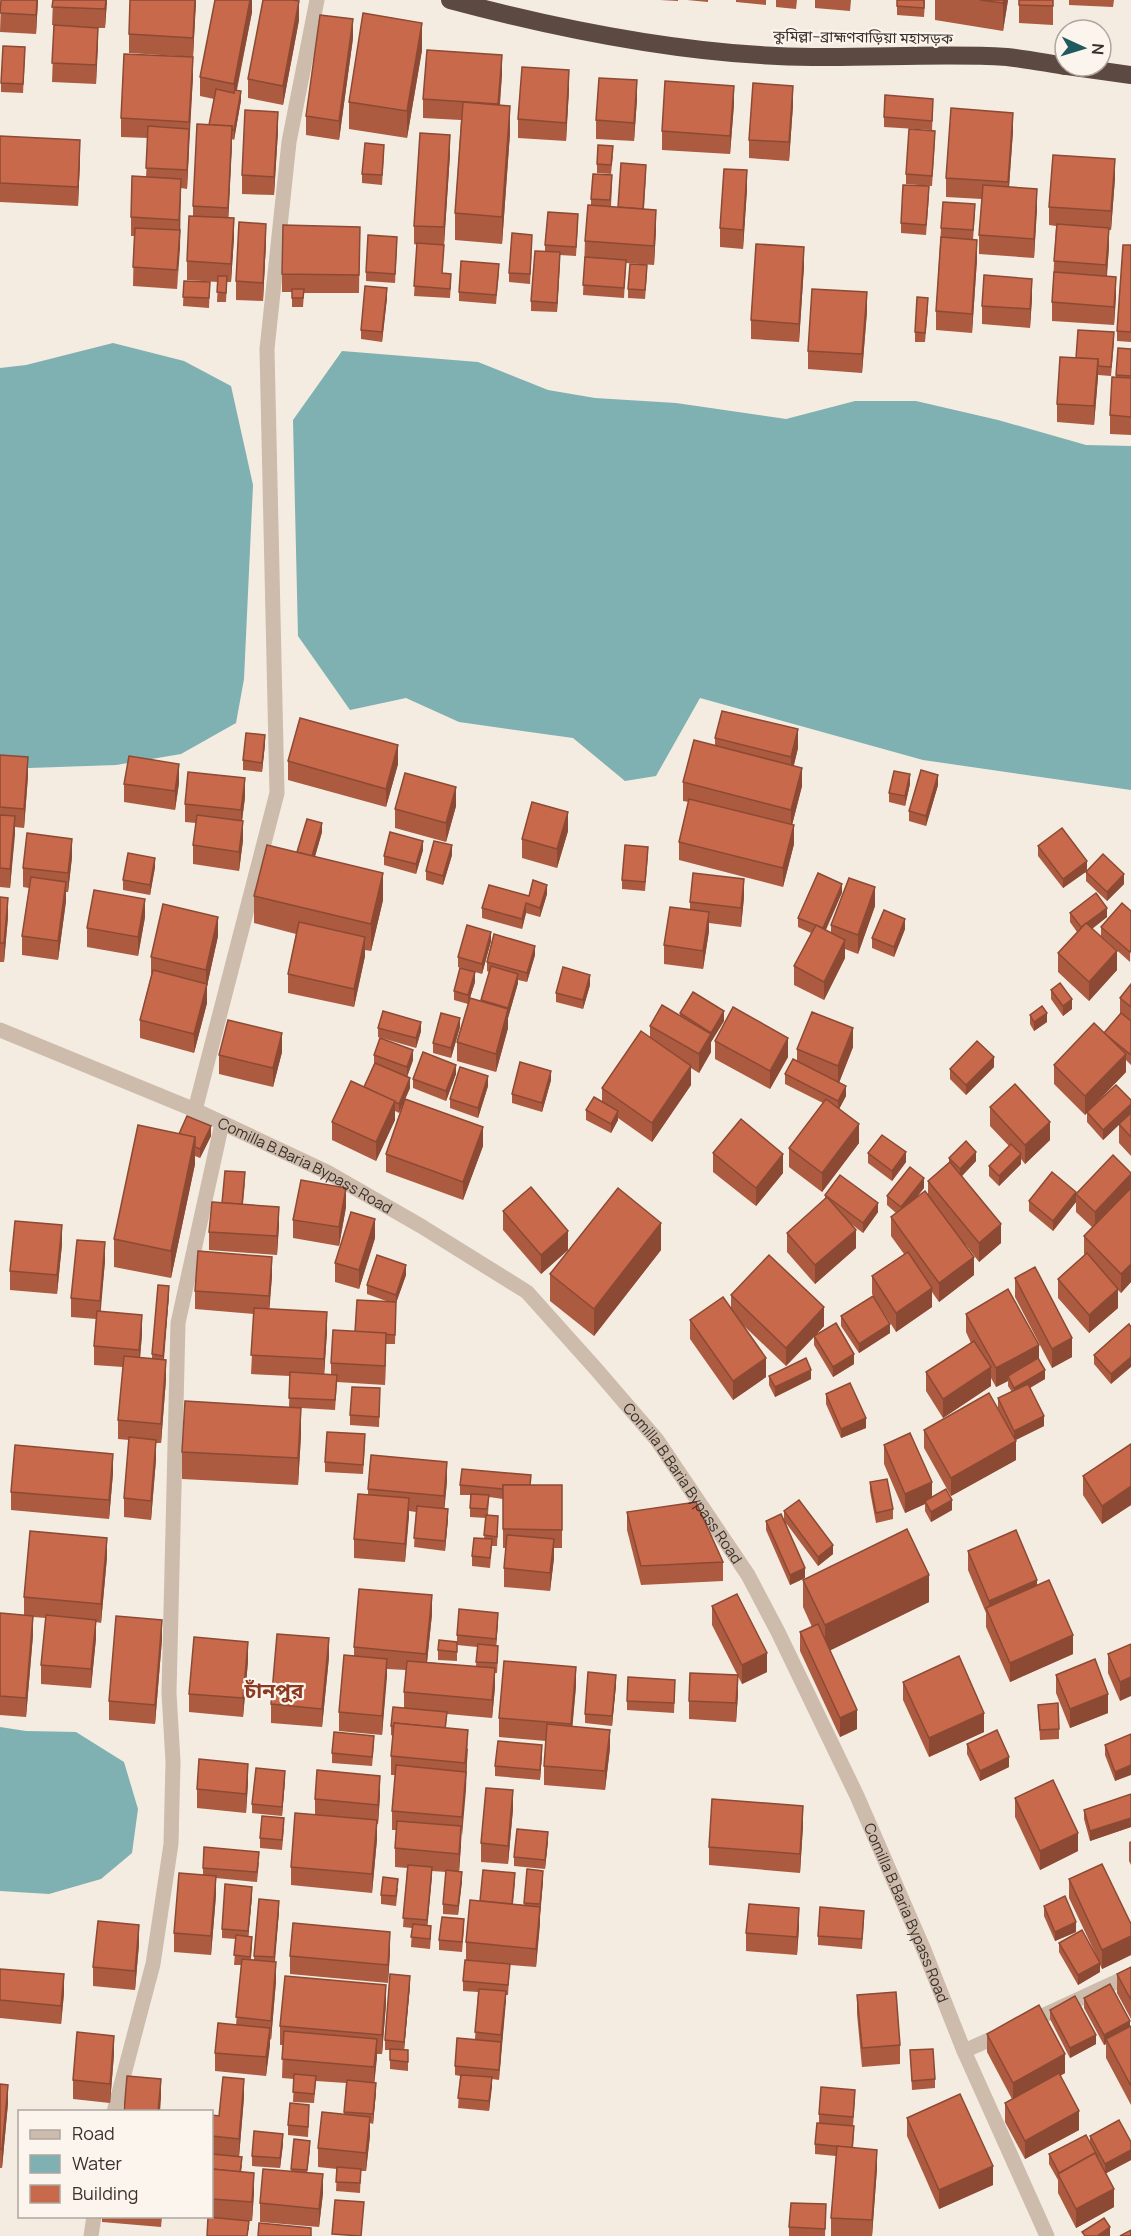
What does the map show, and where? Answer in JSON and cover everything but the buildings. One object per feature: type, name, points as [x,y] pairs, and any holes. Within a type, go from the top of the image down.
[{"type":"highway","name":"কুমিল্লা–ব্রাহ্মণবাড়িয়া মহাসড়ক","points":[[450,0],[476,3],[592,32],[691,49],[811,57],[1007,57],[1053,64]]},
{"type":"highway","name":"কুমিল্লা–ব্রাহ্মণবাড়িয়া মহাসড়ক","points":[[1113,73],[1131,75]]},
{"type":"street","points":[[195,1110],[277,793],[267,349],[289,142],[317,0]]},
{"type":"street","name":"Comilla B.Baria Bypass Road","points":[[0,1030],[195,1110],[327,1172],[421,1226],[527,1292],[657,1440],[748,1575],[778,1632],[857,1796],[924,1950],[964,2051],[1047,2236]]},
{"type":"street","points":[[115,2110],[153,1964],[171,1844],[173,1762],[170,1681],[178,1323],[222,1123]]},
{"type":"street","points":[[964,2051],[1131,1975]]},
{"type":"street","points":[[91,2236],[94,2218]]},
{"type":"water","points":[[113,343],[184,361],[231,386],[253,485],[244,679],[236,723],[181,754],[116,765],[0,769],[0,368],[26,365]]},
{"type":"water","points":[[342,351],[478,362],[548,390],[595,398],[676,403],[786,419],[855,401],[916,401],[998,420],[1086,445],[1131,446],[1131,790],[923,760],[700,698],[656,776],[625,781],[573,738],[459,722],[406,698],[350,710],[298,636],[293,420]]},
{"type":"water","points":[[0,1727],[26,1731],[76,1732],[124,1762],[138,1809],[132,1853],[101,1879],[49,1894],[0,1891]]},
{"type":"district","name":"চাঁনপুর","points":[[274,1690]]}]
